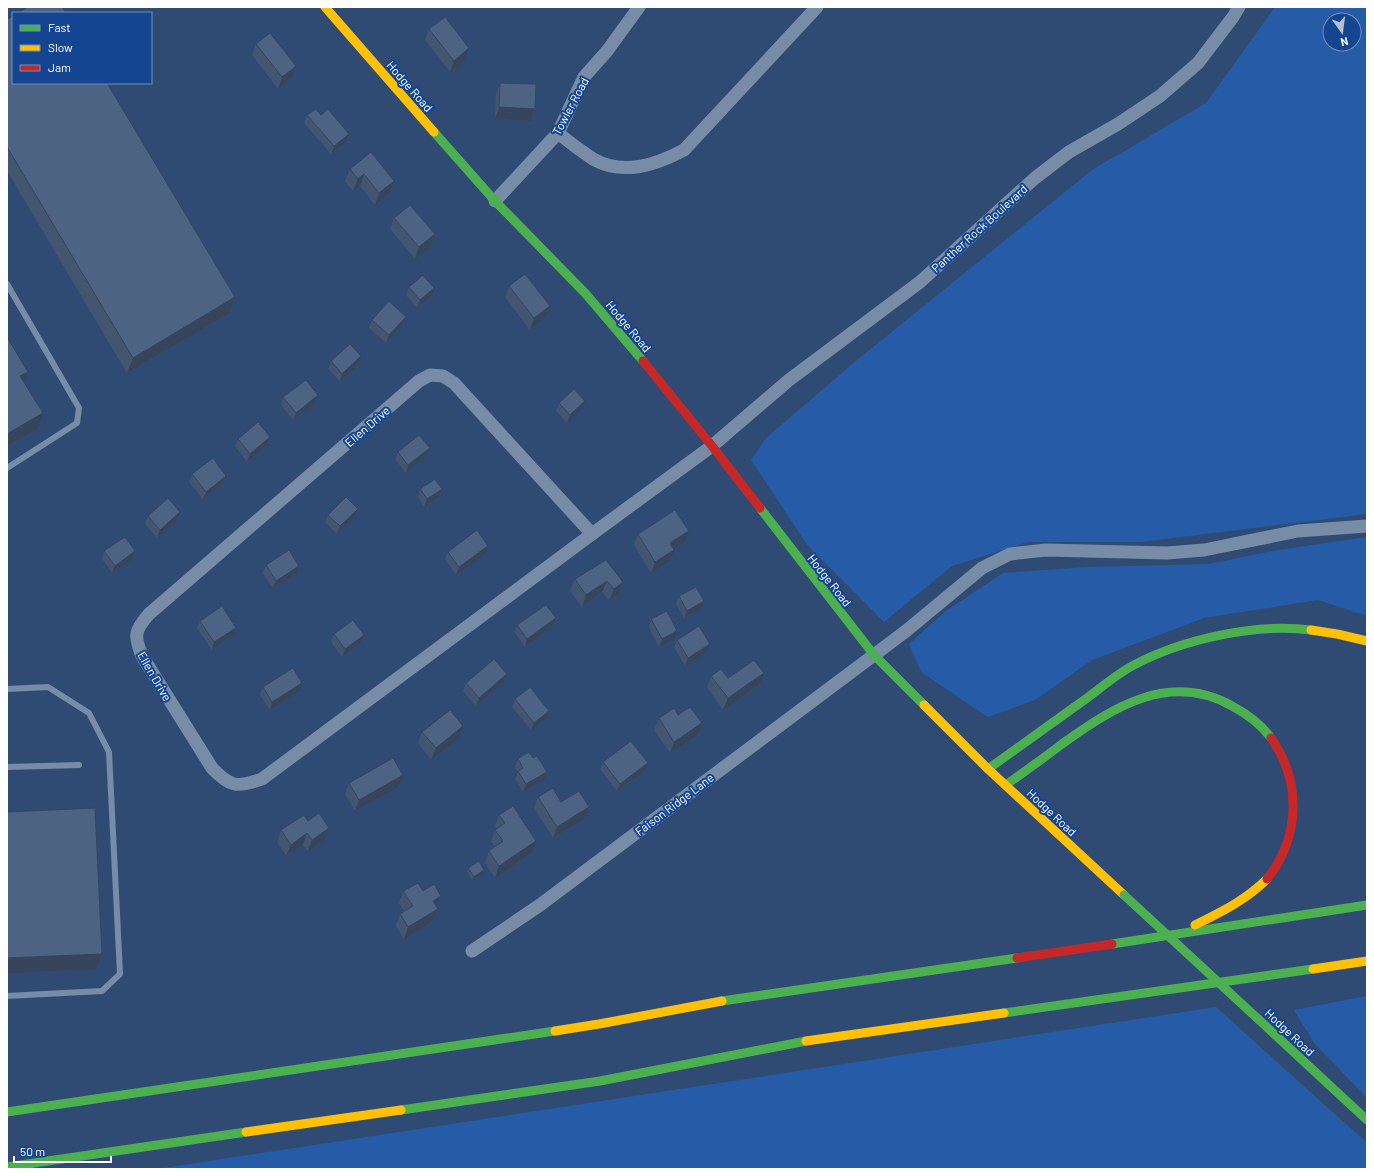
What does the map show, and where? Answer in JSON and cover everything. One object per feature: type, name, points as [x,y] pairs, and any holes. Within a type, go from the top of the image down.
[{"type":"main road","name":"Hodge Road","points":[[325,7],[495,201],[585,293],[617,329],[712,446],[874,655],[988,769],[1367,1120]]},
{"type":"main road","points":[[988,769],[1133,665],[1185,643],[1230,633],[1283,628],[1314,630],[1346,635],[1367,641]]},
{"type":"main road","points":[[1006,785],[1107,714],[1138,700],[1160,693],[1198,693],[1236,706],[1252,717],[1269,734],[1281,752],[1288,770],[1293,789],[1294,810],[1291,831],[1287,844],[1273,871],[1258,888],[1217,914],[1176,934]]},
{"type":"main road","points":[[7,1112],[591,1026],[707,1003],[1087,948],[1367,905]]},
{"type":"main road","points":[[7,1167],[600,1080],[795,1043],[1367,961]]},
{"type":"main road","points":[[29,1100],[88,1099]]},
{"type":"street","name":"Towler Road","points":[[495,201],[558,133],[584,77],[607,52],[639,7]]},
{"type":"street","points":[[558,133],[594,159],[619,168],[645,166],[668,158],[684,150],[818,7]]},
{"type":"street","name":"Panther Rock Boulevard","points":[[712,446],[789,380],[920,282],[1035,178],[1069,152],[1118,124],[1160,96],[1198,63],[1239,7]]},
{"type":"street","name":"Ellen Drive","points":[[592,534],[454,383],[443,376],[430,375],[419,381],[149,614],[139,625],[136,634],[137,642],[142,656],[212,768],[221,777],[232,784],[247,784],[262,779],[712,446]]},
{"type":"street","name":"Faison Ridge Lane","points":[[472,951],[540,904],[906,631],[982,568],[1010,554],[1046,550],[1167,553],[1204,550],[1298,531],[1367,526]]},
{"type":"lane","points":[[7,284],[79,408],[77,423],[7,468]]},
{"type":"lane","points":[[7,689],[48,687],[60,694],[89,713],[109,752],[120,974],[102,991],[7,996]]},
{"type":"lane","points":[[7,767],[79,765]]},
{"type":"shaded area","points":[[1275,7],[1367,7],[1367,514],[1141,542],[1028,542],[952,566],[884,622],[808,546],[751,460],[766,438],[857,360],[1092,170],[1206,103]]},
{"type":"shaded area","points":[[1367,537],[1367,616],[1318,600],[1204,618],[1092,660],[1035,700],[988,717],[921,672],[909,644],[946,611],[1003,573],[1088,567],[1209,564],[1272,551]]},
{"type":"shaded area","points":[[1367,996],[1367,1098],[1314,1043],[1294,1010]]},
{"type":"shaded area","points":[[1216,1007],[1367,1143],[1367,1169],[157,1169]]},
{"type":"building","points":[[28,7],[62,7],[65,12],[20,12]]},
{"type":"building","points":[[12,16],[12,84],[108,84],[235,297],[133,358],[7,147],[7,19]]},
{"type":"building","points":[[445,17],[469,48],[454,61],[429,29]]},
{"type":"building","points":[[270,33],[296,66],[282,77],[256,44]]},
{"type":"building","points":[[500,83],[536,84],[535,109],[499,107]]},
{"type":"building","points":[[316,109],[321,115],[328,109],[349,134],[334,146],[307,115]]},
{"type":"building","points":[[371,152],[394,181],[379,193],[364,174],[358,179],[350,169]]},
{"type":"building","points":[[410,205],[435,234],[419,247],[394,218]]},
{"type":"building","points":[[525,274],[550,306],[534,318],[509,286]]},
{"type":"building","points":[[423,275],[434,288],[420,300],[409,287]]},
{"type":"building","points":[[389,301],[406,317],[389,335],[372,320]]},
{"type":"building","points":[[7,337],[28,372],[20,376],[43,413],[7,434]]},
{"type":"building","points":[[350,344],[361,356],[342,374],[331,361]]},
{"type":"building","points":[[306,380],[318,395],[296,413],[283,397]]},
{"type":"building","points":[[574,389],[585,401],[570,415],[559,403]]},
{"type":"building","points":[[258,422],[270,437],[250,454],[238,439]]},
{"type":"building","points":[[419,435],[430,448],[408,465],[398,452]]},
{"type":"building","points":[[213,458],[226,476],[206,492],[192,474]]},
{"type":"building","points":[[435,479],[442,489],[427,499],[420,489]]},
{"type":"building","points":[[346,497],[358,509],[340,526],[328,515]]},
{"type":"building","points":[[168,498],[180,512],[160,530],[148,516]]},
{"type":"building","points":[[675,510],[689,531],[670,543],[674,550],[655,562],[638,534]]},
{"type":"building","points":[[477,530],[488,546],[459,567],[448,552]]},
{"type":"building","points":[[125,537],[135,551],[115,566],[104,551]]},
{"type":"building","points":[[289,550],[299,566],[276,581],[266,565]]},
{"type":"building","points":[[606,560],[623,582],[614,589],[607,581],[586,595],[575,579]]},
{"type":"building","points":[[696,587],[704,601],[687,611],[679,596]]},
{"type":"building","points":[[546,605],[556,618],[527,639],[517,625]]},
{"type":"building","points":[[222,606],[236,628],[214,642],[200,621]]},
{"type":"building","points":[[667,611],[677,631],[662,639],[651,619]]},
{"type":"building","points":[[353,620],[364,635],[345,649],[334,634]]},
{"type":"building","points":[[699,626],[710,644],[688,658],[677,640]]},
{"type":"building","points":[[494,659],[507,674],[479,698],[466,683]]},
{"type":"building","points":[[754,660],[764,673],[728,698],[711,676],[721,669],[728,678]]},
{"type":"building","points":[[293,668],[302,683],[272,702],[263,687]]},
{"type":"building","points":[[530,687],[549,711],[534,723],[515,699]]},
{"type":"building","points":[[690,707],[702,723],[674,742],[659,718],[674,708],[678,715]]},
{"type":"building","points":[[450,710],[463,726],[436,748],[422,732]]},
{"type":"building","points":[[631,741],[648,763],[620,784],[603,762]]},
{"type":"building","points":[[529,752],[533,758],[537,756],[547,772],[526,784],[518,771],[523,768],[518,759]]},
{"type":"building","points":[[393,758],[403,775],[359,800],[349,783]]},
{"type":"building","points":[[553,788],[561,802],[579,791],[589,807],[557,827],[538,797]]},
{"type":"building","points":[[513,806],[536,841],[499,866],[489,851],[503,841],[495,830],[505,823],[499,815]]},
{"type":"building","points":[[95,808],[102,954],[7,958],[7,812]]},
{"type":"building","points":[[319,813],[329,828],[312,840],[307,833],[291,845],[281,830],[304,815],[308,821]]},
{"type":"building","points":[[479,861],[484,870],[474,877],[468,868]]},
{"type":"building","points":[[418,883],[423,891],[434,884],[441,896],[433,901],[438,909],[408,927],[400,914],[413,906],[403,891]]},
{"type":"traffic: fast","points":[[434,132],[495,201],[585,293],[643,361]]},
{"type":"traffic: fast","points":[[760,508],[874,655],[924,705]]},
{"type":"traffic: fast","points":[[988,769],[1116,676],[1128,668],[1153,656],[1197,641],[1244,631],[1290,628],[1311,630]]},
{"type":"traffic: fast","points":[[1006,785],[1081,730],[1101,718],[1122,706],[1143,698],[1164,693],[1186,692],[1209,696],[1232,706],[1248,716],[1263,728],[1271,738]]},
{"type":"traffic: fast","points":[[1124,895],[1257,1018]]},
{"type":"traffic: fast","points":[[1112,944],[1367,905]]},
{"type":"traffic: fast","points":[[722,1001],[1017,958]]},
{"type":"traffic: fast","points":[[1004,1013],[1313,969]]},
{"type":"traffic: fast","points":[[1257,1018],[1367,1120]]},
{"type":"traffic: fast","points":[[7,1112],[555,1031]]},
{"type":"traffic: fast","points":[[401,1110],[600,1081],[806,1041]]},
{"type":"traffic: fast","points":[[7,1167],[246,1132]]},
{"type":"traffic: slow","points":[[325,7],[434,132]]},
{"type":"traffic: slow","points":[[1311,630],[1367,641]]},
{"type":"traffic: slow","points":[[924,705],[988,769],[1124,895]]},
{"type":"traffic: slow","points":[[1195,925],[1242,899],[1267,879]]},
{"type":"traffic: slow","points":[[1313,969],[1367,961]]},
{"type":"traffic: slow","points":[[555,1031],[722,1001]]},
{"type":"traffic: slow","points":[[806,1041],[1004,1013]]},
{"type":"traffic: slow","points":[[246,1132],[401,1110]]},
{"type":"traffic: jam","points":[[643,361],[760,508]]},
{"type":"traffic: jam","points":[[1267,879],[1278,863],[1286,845],[1291,828],[1293,809],[1292,791],[1288,773],[1281,755],[1271,738]]},
{"type":"traffic: jam","points":[[1017,958],[1112,944]]}]
